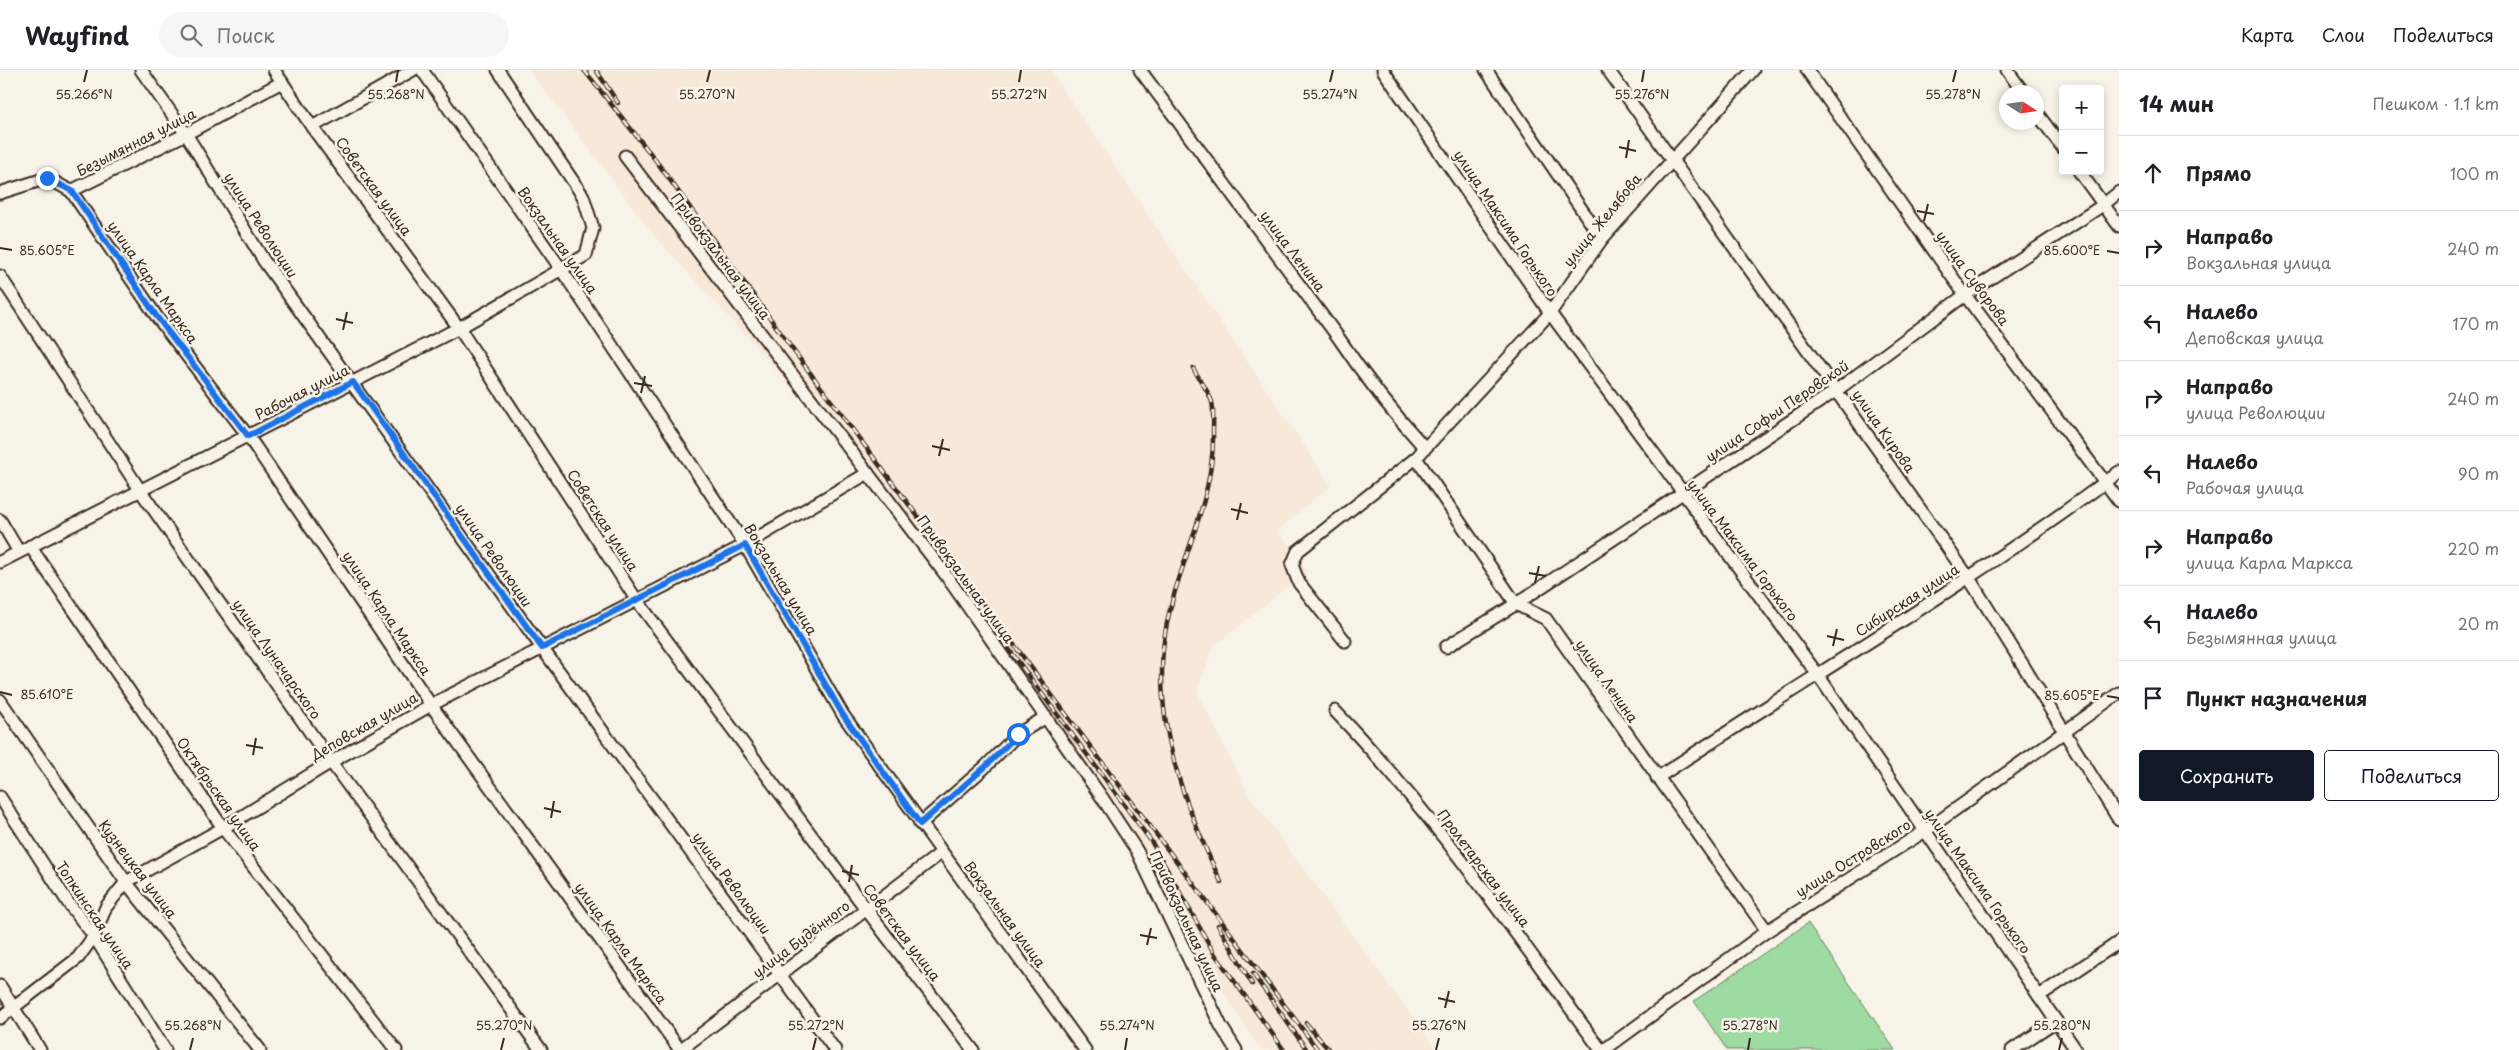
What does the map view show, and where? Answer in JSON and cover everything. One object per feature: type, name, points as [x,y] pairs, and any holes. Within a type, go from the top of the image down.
[{"type":"street","name":"улица Революции","points":[[141,70],[186,134],[264,260],[542,648],[834,1050]]},
{"type":"street","name":"Советская улица","points":[[274,70],[312,127],[459,328],[636,599],[973,1050]]},
{"type":"street","points":[[312,127],[413,70]]},
{"type":"street","name":"Вокзальная улица","points":[[422,70],[561,269],[745,545],[843,715],[1085,1050]]},
{"type":"street","name":"Вокзальная улица","points":[[498,70],[583,196],[593,228],[586,255]]},
{"type":"street","name":"улица Ленина","points":[[1140,70],[1338,336],[1358,367],[1390,409],[1424,447]]},
{"type":"street","name":"улица Максима Горького","points":[[1383,70],[1550,313],[1818,675],[2076,1050]]},
{"type":"street","points":[[1486,70],[1602,240]]},
{"type":"street","name":"улица Кирова","points":[[1608,70],[1969,578],[2119,820]]},
{"type":"street","name":"улица Желябова","points":[[1345,641],[1299,583],[1292,565],[1298,551],[1312,538],[1416,458],[1424,447],[1550,313],[1602,240],[1753,70]]},
{"type":"street","name":"улица Суворова","points":[[1807,70],[1965,295],[2119,501]]},
{"type":"street","points":[[2007,70],[2018,85]]},
{"type":"street","name":"Безымянная улица","points":[[0,192],[47,178],[72,191],[186,134],[282,82]]},
{"type":"street","points":[[2044,123],[2059,143]]},
{"type":"street","name":"Привокзальная улица","points":[[625,156],[945,574],[1046,717],[1137,851],[1204,993],[1236,1050]]},
{"type":"street","points":[[2082,175],[2119,226]]},
{"type":"street","name":"улица Карла Маркса","points":[[72,191],[157,317],[248,436],[431,705],[680,1050]]},
{"type":"street","name":"улица Софьи Перовской","points":[[1446,647],[1516,604],[1837,390],[1965,295],[2104,205],[2119,192]]},
{"type":"street","name":"Рабочая улица","points":[[0,562],[459,328],[586,255]]},
{"type":"street","name":"улица Луначарского","points":[[0,276],[140,490],[331,762],[541,1050]]},
{"type":"street","points":[[1416,458],[1516,604]]},
{"type":"street","name":"Сибирская улица","points":[[1657,778],[1766,706],[1818,675],[1969,578],[2119,472]]},
{"type":"street","name":"Деповская улица","points":[[0,1018],[78,958],[94,936],[106,907],[126,882],[223,828],[331,762],[431,705],[745,545],[868,473]]},
{"type":"street","points":[[0,520],[19,552]]},
{"type":"street","name":"Октябрьская улица","points":[[30,546],[223,828],[396,1050]]},
{"type":"street","name":"улица Ленина","points":[[1516,604],[1546,618],[1657,778],[1767,931]]},
{"type":"street","name":"улица Островского","points":[[1603,1050],[1767,931],[1925,831],[2119,692]]},
{"type":"street","name":"Кузнецкая улица","points":[[0,700],[126,882],[260,1050]]},
{"type":"street","name":"Пролетарская улица","points":[[1335,711],[1376,753],[1418,804],[1603,1050]]},
{"type":"street","points":[[920,824],[984,768],[1018,734],[1046,717]]},
{"type":"street","name":"Топкинская улица","points":[[0,796],[68,904],[94,936],[165,1050]]},
{"type":"street","name":"улица Будённого","points":[[680,1050],[941,853]]},
{"type":"street","points":[[2039,996],[2119,942]]},
{"type":"street","points":[[0,986],[40,1050]]},
{"type":"street","points":[[2012,1050],[2056,1021]]},
{"type":"shaded area","points":[[529,70],[1050,70],[1331,485],[1278,530],[1307,571],[1214,646],[1197,691],[1248,794],[1437,1050],[1261,1050],[945,574],[866,474],[750,340],[657,239]]},
{"type":"green space","points":[[1808,923],[1895,1050],[1727,1050],[1694,1001]]},
{"type":"railway","points":[[584,70],[654,158],[796,354],[1318,1050]]},
{"type":"railway","points":[[596,70],[618,103]]},
{"type":"railway","points":[[1193,368],[1212,402],[1212,460],[1200,515],[1167,622],[1163,649],[1162,680],[1164,710],[1176,769],[1196,826],[1221,882]]},
{"type":"railway","points":[[1003,641],[1151,841],[1214,953],[1284,1050]]},
{"type":"railway","points":[[1218,925],[1252,984]]},
{"type":"railway","points":[[1253,974],[1307,1050]]},
{"type":"railway","points":[[1306,1023],[1329,1050]]},
{"type":"route","points":[[47,178],[72,191],[157,317],[248,436],[353,382],[542,648],[745,545],[843,715],[920,824],[984,768],[1018,734]]}]
